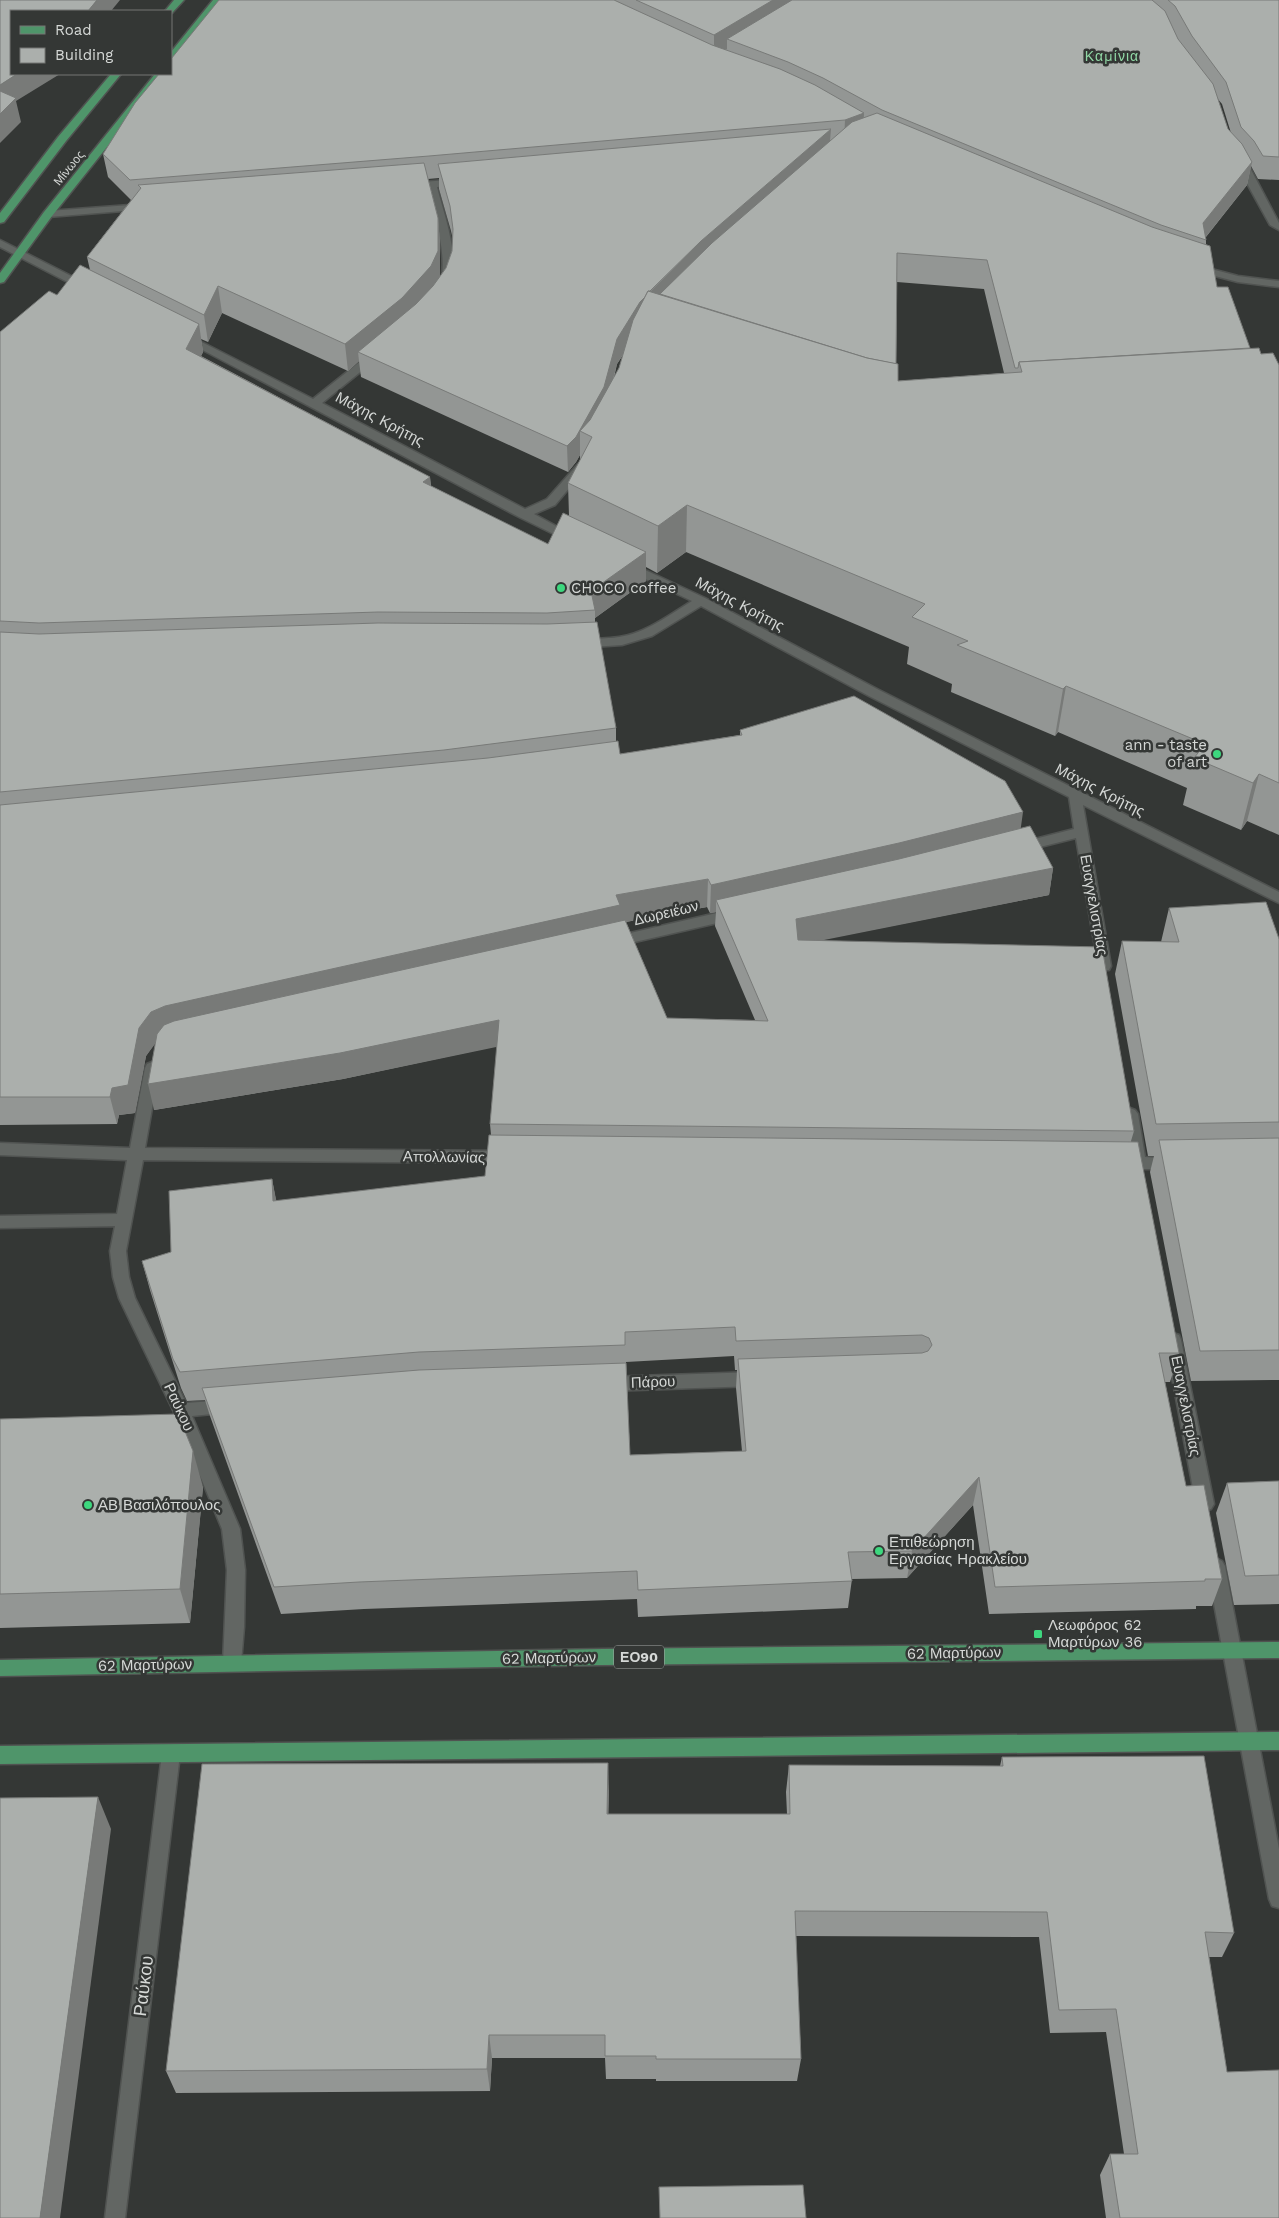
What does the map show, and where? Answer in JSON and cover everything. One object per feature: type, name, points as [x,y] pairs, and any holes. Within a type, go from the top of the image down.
[{"type":"main road","points":[[170,10],[178,0]]},
{"type":"main road","points":[[172,58],[218,0]]},
{"type":"main road","name":"Μίνωος","points":[[0,220],[62,139],[115,75]]},
{"type":"main road","name":"Μίνωος","points":[[0,280],[48,214],[159,75]]},
{"type":"main road","name":"62 Μαρτύρων","points":[[0,1668],[232,1663],[1279,1650]]},
{"type":"main road","points":[[0,1755],[1279,1741]]},
{"type":"street","points":[[1230,151],[1243,164],[1275,225],[1279,227]]},
{"type":"street","points":[[401,187],[470,181]]},
{"type":"street","points":[[431,184],[447,250],[447,280],[441,293]]},
{"type":"street","points":[[48,214],[156,206]]},
{"type":"street","points":[[0,243],[97,293]]},
{"type":"street","points":[[1189,266],[1238,279],[1279,284]]},
{"type":"street","name":"Μάχης Κρήτης","points":[[176,332],[585,545]]},
{"type":"street","points":[[315,403],[382,349]]},
{"type":"street","points":[[523,514],[551,502],[587,459]]},
{"type":"street","name":"Μάχης Κρήτης","points":[[621,562],[701,601],[874,693],[1279,898]]},
{"type":"street","points":[[567,646],[604,644],[636,637],[657,628],[701,601]]},
{"type":"street","points":[[858,699],[874,693]]},
{"type":"street","name":"Ευαγγελιστρίας","points":[[1075,795],[1106,978]]},
{"type":"street","points":[[1007,850],[1081,832]]},
{"type":"street","name":"Δωρειέων","points":[[595,946],[750,911]]},
{"type":"street","points":[[137,1154],[154,1055]]},
{"type":"street","points":[[1127,1095],[1142,1183]]},
{"type":"street","name":"Απολλωνίας","points":[[0,1149],[137,1154],[524,1158]]},
{"type":"street","name":"Ραύκου","points":[[137,1154],[118,1251],[121,1277],[127,1298],[181,1410],[231,1529],[236,1570],[234,1599],[236,1627],[232,1663]]},
{"type":"street","points":[[1109,1163],[1185,1163]]},
{"type":"street","points":[[0,1222],[124,1220]]},
{"type":"street","name":"Ευαγγελιστρίας","points":[[1170,1327],[1207,1518]]},
{"type":"street","name":"Πάρου","points":[[591,1384],[768,1378]]},
{"type":"street","points":[[181,1410],[239,1406]]},
{"type":"street","points":[[1212,1546],[1279,1899]]},
{"type":"street","name":"Ραύκου","points":[[115,2218],[171,1754]]},
{"type":"building","points":[[0,0],[97,0],[89,10],[10,10],[10,75],[15,75],[0,85]]},
{"type":"building","points":[[219,0],[614,0],[712,45],[780,69],[815,85],[864,113],[845,120],[130,180],[103,154],[135,103],[158,75],[172,75],[172,58]]},
{"type":"building","points":[[636,0],[773,0],[714,35]]},
{"type":"building","points":[[792,0],[1152,0],[1165,11],[1178,39],[1213,84],[1228,129],[1242,144],[1252,162],[1203,223],[1206,240],[1161,225],[882,110],[823,78],[788,62],[727,39]]},
{"type":"building","points":[[1168,0],[1279,0],[1279,157],[1263,156],[1254,141],[1241,127],[1226,82],[1192,36],[1175,6]]},
{"type":"building","points":[[0,91],[16,98],[0,114]]},
{"type":"building","points":[[877,113],[1152,227],[1210,246],[1217,287],[1228,287],[1250,348],[1019,362],[1018,368],[1015,368],[987,260],[897,253],[896,364],[867,358],[660,294],[712,243],[852,122]]},
{"type":"building","points":[[831,129],[701,241],[648,291],[617,339],[604,387],[576,437],[567,446],[358,352],[416,304],[433,286],[446,268],[452,251],[453,229],[450,206],[438,164]]},
{"type":"building","points":[[424,163],[438,218],[438,251],[431,266],[402,298],[345,344],[218,286],[204,315],[87,257],[141,188],[138,185]]},
{"type":"building","points":[[80,265],[199,324],[186,349],[430,477],[423,482],[548,544],[563,513],[646,552],[591,591],[595,610],[547,613],[378,612],[39,623],[0,621],[0,332],[49,291],[57,295]]},
{"type":"building","points":[[648,291],[867,358],[898,364],[898,381],[1022,372],[1019,362],[1259,348],[1261,354],[1273,353],[1279,365],[1279,783],[1259,774],[1253,783],[1194,758],[1205,744],[1066,686],[1063,689],[957,645],[968,641],[912,617],[925,604],[687,505],[658,526],[568,483],[592,437],[580,431],[590,420],[619,368],[633,320]]},
{"type":"building","points":[[597,622],[616,728],[444,750],[0,792],[0,632],[39,634],[378,623],[547,624]]},
{"type":"building","points":[[854,696],[1005,781],[1023,812],[899,843],[711,885],[708,879],[616,895],[620,905],[165,1006],[151,1012],[139,1028],[128,1085],[112,1088],[110,1097],[0,1097],[0,805],[488,758],[618,741],[620,754],[742,735],[740,730]]},
{"type":"building","points":[[1030,826],[1053,868],[796,919],[798,940],[1102,947],[1134,1131],[490,1124],[499,1020],[340,1053],[148,1084],[157,1034],[164,1025],[174,1021],[625,920],[667,1018],[768,1021],[716,900],[899,859]]},
{"type":"building","points":[[1266,902],[1279,939],[1279,1122],[1156,1124],[1122,941],[1179,942],[1169,908]]},
{"type":"building","points":[[489,1135],[1138,1142],[1179,1353],[1159,1353],[1186,1486],[1204,1485],[1222,1579],[995,1587],[979,1477],[912,1551],[848,1552],[852,1581],[638,1590],[637,1571],[274,1587],[202,1388],[419,1370],[626,1363],[630,1455],[746,1451],[738,1359],[922,1353],[928,1351],[932,1345],[929,1338],[922,1335],[736,1341],[735,1327],[625,1332],[625,1345],[419,1352],[180,1372],[173,1359],[142,1261],[171,1252],[169,1191],[272,1179],[273,1201],[485,1176]]},
{"type":"building","points":[[1279,1138],[1279,1350],[1200,1351],[1159,1140]]},
{"type":"building","name":"ΑΒ Βασιλόπουλος","points":[[178,1414],[193,1451],[180,1589],[0,1594],[0,1419]]},
{"type":"building","points":[[1279,1481],[1279,1575],[1245,1576],[1227,1483]]},
{"type":"building","points":[[1204,1756],[1234,1933],[1205,1932],[1227,2072],[1279,2070],[1279,2218],[1120,2218],[1110,2154],[1138,2154],[1116,2009],[1059,2010],[1047,1912],[795,1911],[801,2059],[656,2059],[656,2056],[605,2056],[605,2035],[489,2035],[487,2069],[166,2071],[202,1764],[608,1763],[607,1814],[790,1814],[789,1765],[1003,1766],[1002,1757]]},
{"type":"building","points":[[98,1797],[40,2218],[0,2218],[0,1798]]},
{"type":"building","points":[[803,2185],[806,2218],[660,2218],[659,2187]]},
{"type":"place","name":"CHOCO coffee","points":[[561,588]]},
{"type":"place","name":"ann - taste of art","points":[[1217,754]]},
{"type":"place","name":"ΑΒ Βασιλόπουλος","points":[[88,1505]]},
{"type":"place","name":"Επιθεώρηση Εργασίας Ηρακλείου","points":[[879,1551]]},
{"type":"place","name":"Λεωφόρος 62 Μαρτύρων 36","points":[[1038,1634]]},
{"type":"district","name":"Καμίνια","points":[[1112,56]]}]
